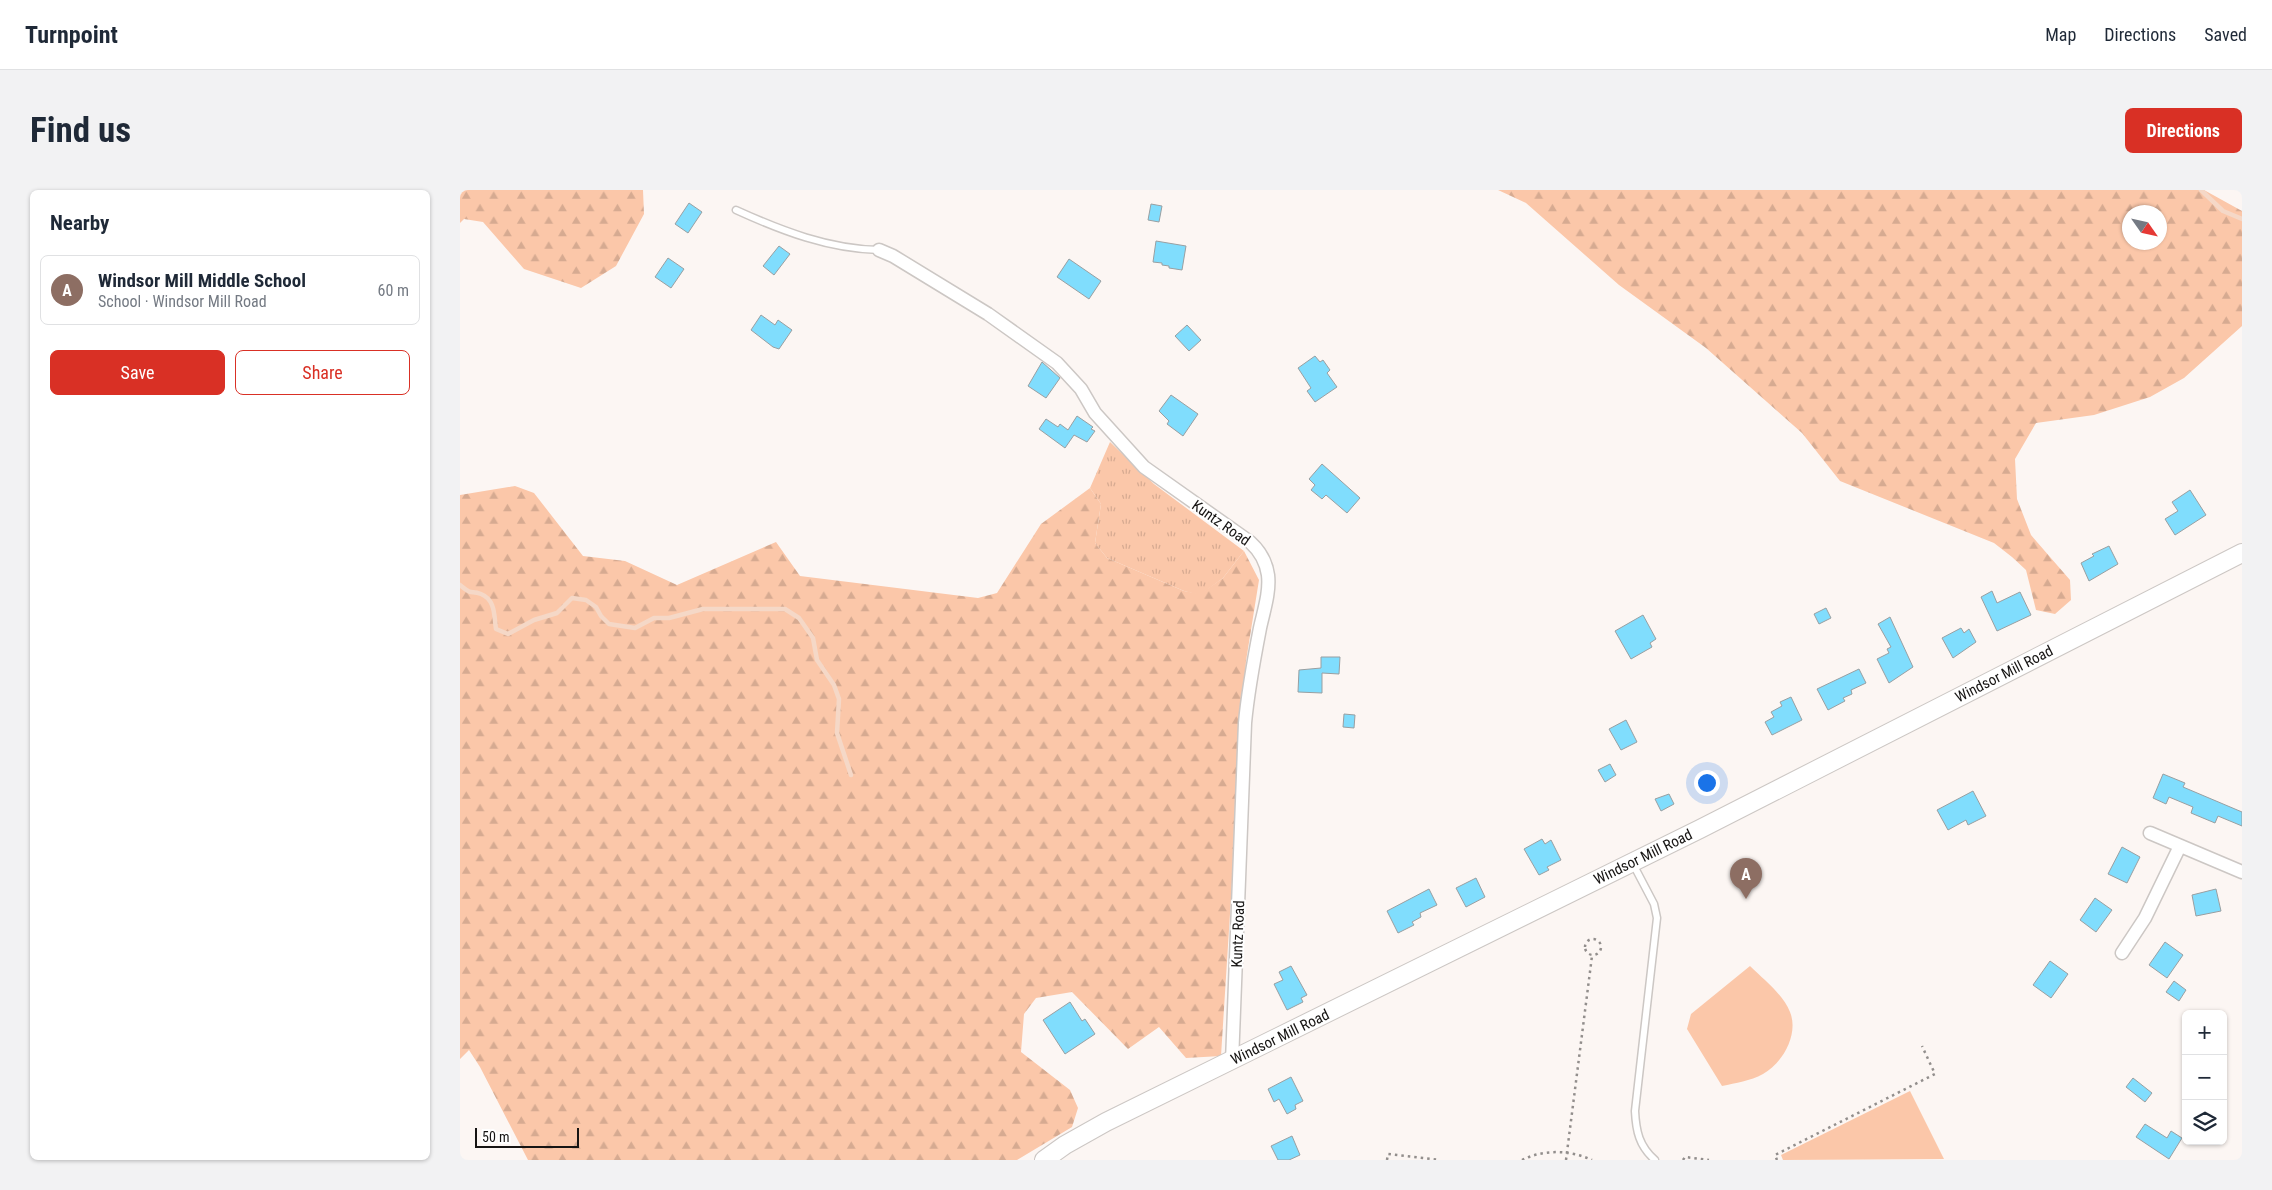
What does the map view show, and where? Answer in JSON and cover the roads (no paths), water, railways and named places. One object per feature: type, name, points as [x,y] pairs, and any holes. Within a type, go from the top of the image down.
[{"type":"main road","name":"Windsor Mill Road","points":[[1044,1160],[1065,1145],[1106,1122],[1232,1062],[1632,863],[2242,553]]},
{"type":"street","name":"Kuntz Road","points":[[879,250],[988,314],[1057,363],[1081,389],[1095,413],[1144,467],[1250,542],[1265,560],[1268,574],[1268,591],[1251,677],[1245,723],[1232,1062]]},
{"type":"street","points":[[2150,833],[2242,872]]},
{"type":"street","points":[[2122,953],[2145,918],[2180,846]]},
{"type":"lane","points":[[736,210],[773,227],[833,246],[855,250],[879,250]]},
{"type":"lane","points":[[1632,863],[1654,904],[1657,918],[1635,1111],[1636,1128],[1640,1142],[1655,1160]]},
{"type":"waterway","points":[[2201,190],[2223,211],[2242,219]]},
{"type":"waterway","points":[[460,585],[469,592],[481,594],[489,600],[493,609],[496,629],[508,634],[534,620],[557,613],[572,598],[586,600],[596,607],[609,624],[635,628],[654,618],[669,618],[703,609],[785,609],[799,618],[813,638],[817,660],[834,685],[839,699],[837,733],[851,775]]},
{"type":"place","name":"Windsor Mill Middle School","points":[[1746,899]]}]
